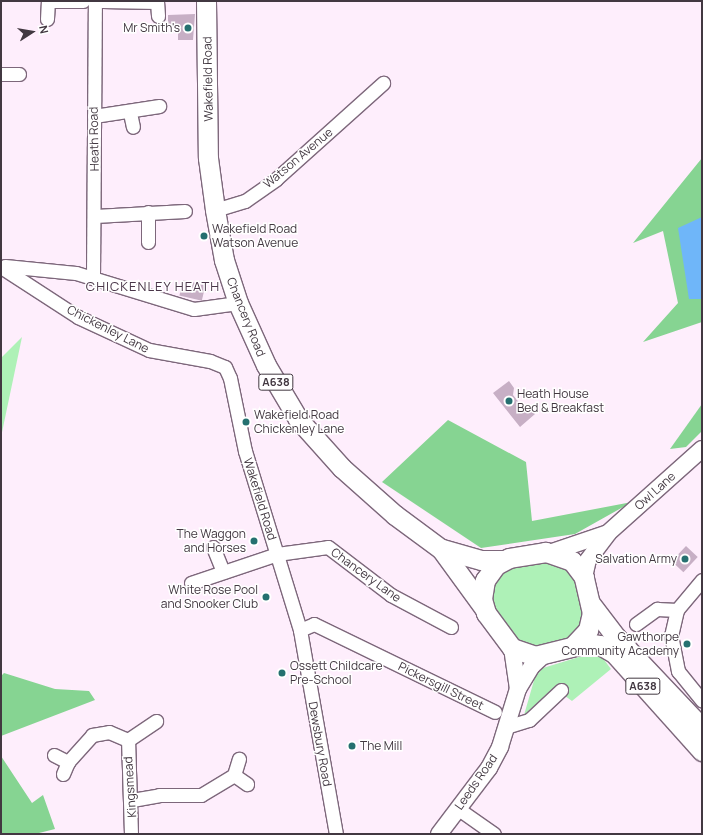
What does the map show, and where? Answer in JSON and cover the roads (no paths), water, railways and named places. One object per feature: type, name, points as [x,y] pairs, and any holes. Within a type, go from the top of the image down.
[{"type":"highway","name":"Wakefield Road","points":[[206,1],[208,158]]},
{"type":"highway","name":"Chancery Road","points":[[208,158],[224,260],[238,303],[266,365],[298,419],[342,468],[395,515],[441,549],[484,608]]},
{"type":"highway","name":"Chancery Road","points":[[441,549],[481,560],[502,560]]},
{"type":"highway","name":"A638","points":[[502,560],[552,552],[572,561],[584,577],[590,603],[588,630],[573,646]]},
{"type":"highway","points":[[484,608],[485,580],[502,560]]},
{"type":"highway","name":"A638","points":[[590,603],[616,637],[702,728]]},
{"type":"highway","name":"A638","points":[[484,608],[512,648],[528,655],[544,655],[573,646],[600,645],[614,653],[702,751]]},
{"type":"main road","name":"Owl Lane","points":[[584,577],[588,560],[608,533],[702,449]]},
{"type":"main road","name":"Owl Lane","points":[[552,552],[608,533]]},
{"type":"main road","name":"Leeds Road","points":[[512,648],[518,689]]},
{"type":"main road","name":"Leeds Road","points":[[439,834],[457,808],[489,768],[508,726],[518,689],[528,670],[544,655]]},
{"type":"street","points":[[47,19],[48,2],[83,1]]},
{"type":"street","name":"Heath Road","points":[[93,277],[95,216],[95,1]]},
{"type":"street","points":[[102,1],[157,2],[158,16]]},
{"type":"street","points":[[1,74],[19,74]]},
{"type":"street","name":"Watson Avenue","points":[[215,210],[245,201],[276,179],[369,88],[383,83]]},
{"type":"street","points":[[94,116],[130,113],[159,106]]},
{"type":"street","points":[[130,113],[133,127]]},
{"type":"street","points":[[95,216],[185,211]]},
{"type":"street","points":[[148,212],[148,242]]},
{"type":"street","points":[[1,266],[46,270],[93,277],[194,309],[238,303]]},
{"type":"street","name":"Chickenley Lane","points":[[1,266],[78,317],[149,350],[210,361],[225,367]]},
{"type":"street","points":[[36,288],[46,270]]},
{"type":"street","name":"Wakefield Road","points":[[225,367],[230,378],[245,452],[300,630]]},
{"type":"street","points":[[213,547],[223,572]]},
{"type":"street","name":"Chancery Lane","points":[[191,583],[277,554],[328,547],[391,595],[451,627]]},
{"type":"street","points":[[702,580],[677,610],[671,635],[673,653],[678,671],[702,701]]},
{"type":"street","points":[[636,624],[657,610],[677,610]]},
{"type":"street","name":"Pickersgill Street","points":[[300,630],[314,624],[495,712]]},
{"type":"street","name":"Dewsbury Road","points":[[300,630],[336,834]]},
{"type":"street","points":[[508,726],[529,720],[561,690]]},
{"type":"street","name":"Kingsmead","points":[[128,740],[156,721]]},
{"type":"street","name":"Kingsmead","points":[[54,754],[66,768],[92,735],[109,732],[128,740]]},
{"type":"street","name":"Kingsmead","points":[[128,740],[132,800],[131,834]]},
{"type":"street","points":[[132,800],[159,795],[201,795],[234,775],[239,759]]},
{"type":"street","points":[[234,775],[247,784]]},
{"type":"street","points":[[457,808],[494,834]]},
{"type":"water","points":[[702,217],[702,299],[689,299],[678,228]]},
{"type":"place","name":"Mr Smith's","points":[[188,28]]},
{"type":"place","name":"Wakefield Road Watson Avenue","points":[[204,236]]},
{"type":"place","name":"Heath House Bed & Breakfast","points":[[509,401]]},
{"type":"place","name":"Wakefield Road Chickenley Lane","points":[[246,422]]},
{"type":"place","name":"The Waggon and Horses","points":[[254,541]]},
{"type":"place","name":"Salvation Army","points":[[685,559]]},
{"type":"place","name":"White Rose Pool and Snooker Club","points":[[266,597]]},
{"type":"place","name":"Gawthorpe Community Academy","points":[[687,644]]},
{"type":"place","name":"Ossett Childcare Pre-School","points":[[282,673]]},
{"type":"place","name":"The Mill","points":[[352,746]]},
{"type":"district","name":"CHICKENLEY HEATH","points":[[153,286]]}]
